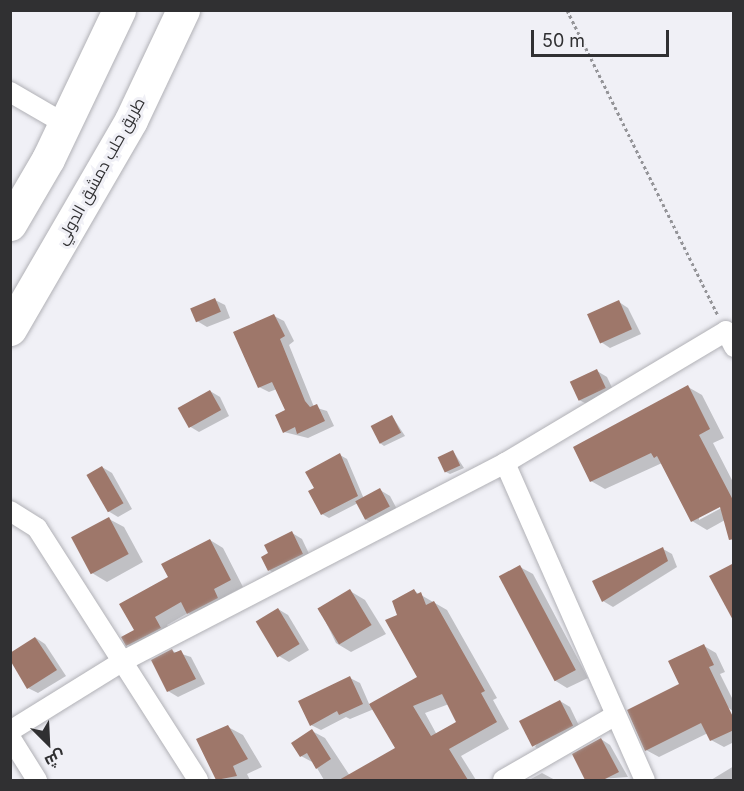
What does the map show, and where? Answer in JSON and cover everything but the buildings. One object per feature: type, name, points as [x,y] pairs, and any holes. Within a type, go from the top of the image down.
[{"type":"highway","points":[[10,224],[65,124],[119,10]]},
{"type":"highway","name":"طريق حلب دمشق الدولي","points":[[10,329],[131,120],[183,10]]},
{"type":"street","points":[[10,92],[65,124]]},
{"type":"street","points":[[10,731],[123,661],[506,463],[731,335]]},
{"type":"street","points":[[506,463],[645,780]]},
{"type":"street","points":[[10,511],[37,528],[198,780]]},
{"type":"street","points":[[503,780],[616,715]]},
{"type":"street","points":[[10,737],[37,780]]},
{"type":"path","points":[[567,10],[731,335]]}]
